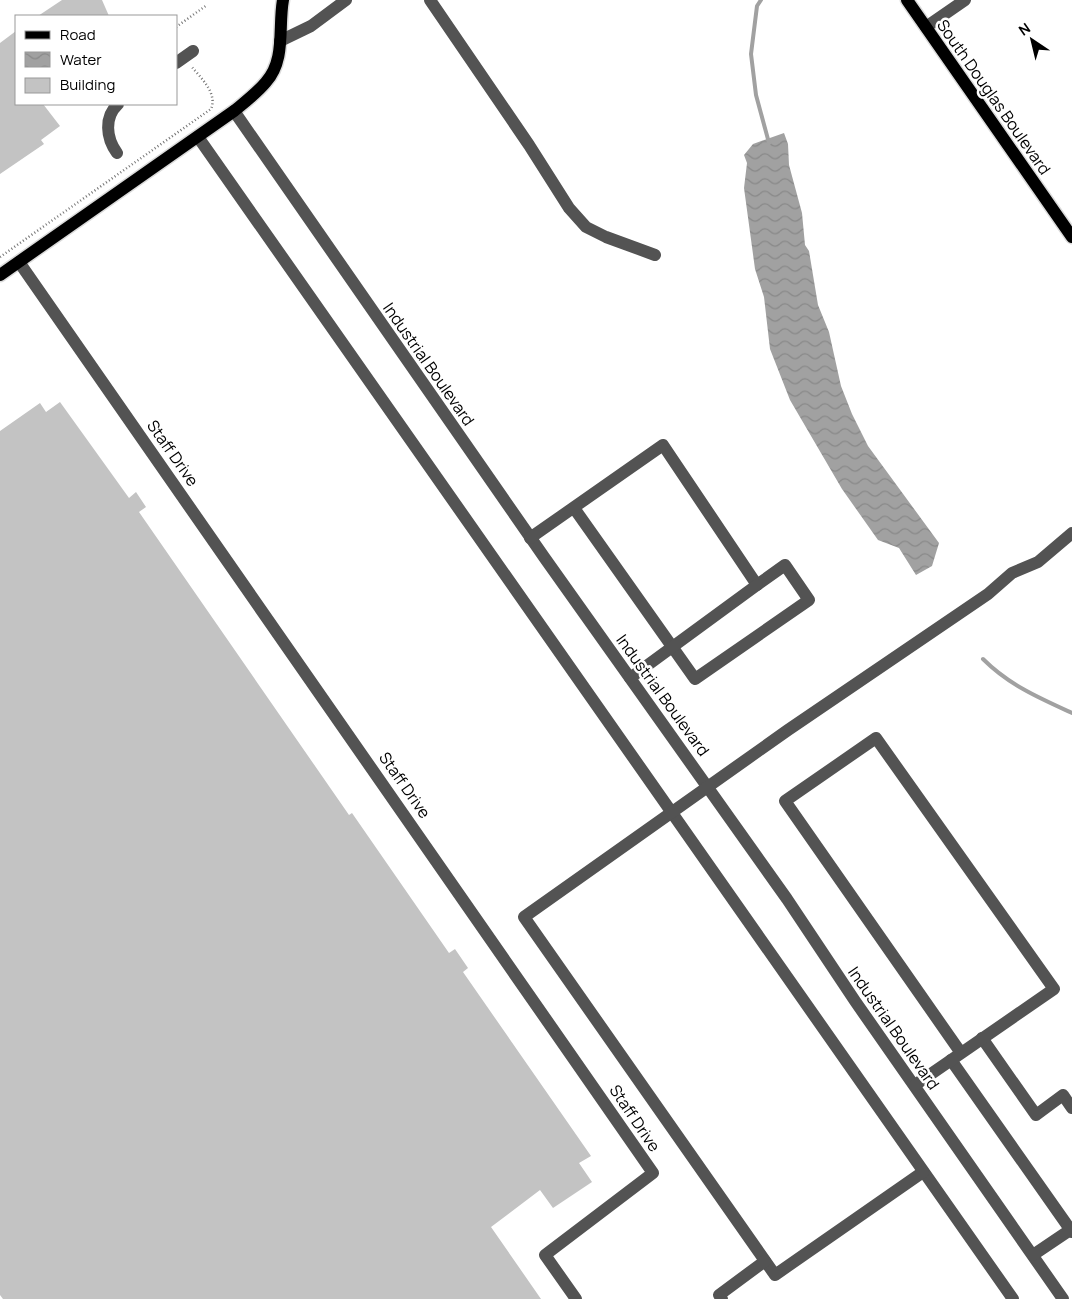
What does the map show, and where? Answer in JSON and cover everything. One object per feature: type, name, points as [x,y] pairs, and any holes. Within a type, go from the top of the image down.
[{"type":"main road","points":[[0,275],[234,111],[267,81],[274,68],[280,41],[283,0]]},
{"type":"main road","name":"South Douglas Boulevard","points":[[907,0],[1072,237]]},
{"type":"street","points":[[280,41],[311,26],[346,0]]},
{"type":"street","points":[[430,0],[529,145],[569,208],[586,227],[655,254]]},
{"type":"street","points":[[926,27],[965,0]]},
{"type":"street","points":[[117,105],[112,109],[108,126],[117,153]]},
{"type":"street","name":"Industrial Boulevard","points":[[234,111],[530,538],[709,788],[1063,1299]]},
{"type":"street","points":[[198,137],[1013,1299]]},
{"type":"street","name":"Staff Drive","points":[[19,262],[653,1173],[545,1255],[576,1299]]},
{"type":"street","points":[[530,538],[663,445],[757,585]]},
{"type":"street","points":[[574,508],[673,647],[695,679],[809,600],[785,565],[757,585],[673,647],[630,678]]},
{"type":"street","points":[[923,1172],[775,1275],[527,923],[672,813],[988,594],[1004,578],[1038,562],[1072,533]]},
{"type":"street","points":[[915,1085],[956,1056],[982,1038],[1054,989],[876,738],[785,801],[956,1056],[1071,1231],[1033,1255]]},
{"type":"street","points":[[982,1038],[1036,1115],[1064,1095],[1072,1108]]},
{"type":"street","points":[[721,1297],[765,1261]]},
{"type":"path","points":[[178,25],[207,5]]},
{"type":"path","points":[[0,257],[211,108],[214,102],[213,95],[184,58]]},
{"type":"water","points":[[784,133],[788,144],[789,165],[802,213],[805,245],[809,251],[818,305],[829,332],[841,386],[868,446],[939,543],[932,566],[916,575],[899,548],[878,540],[842,489],[790,400],[770,349],[764,297],[755,269],[744,188],[747,163],[744,155],[753,144]]},
{"type":"building","points":[[62,0],[102,0],[109,15],[40,15]]},
{"type":"building","points":[[15,32],[15,105],[44,105],[60,126],[41,140],[44,144],[0,174],[0,43]]},
{"type":"building","points":[[60,402],[129,498],[136,492],[146,507],[139,512],[349,815],[352,813],[449,953],[455,949],[468,968],[463,972],[591,1156],[579,1163],[592,1182],[553,1208],[540,1190],[491,1227],[541,1299],[3,1299],[0,1295],[0,431],[40,403],[46,412]]},
{"type":"waterway","points":[[761,0],[757,6],[751,54],[756,95],[769,143]]},
{"type":"waterway","points":[[983,659],[1014,684],[1072,713]]}]
